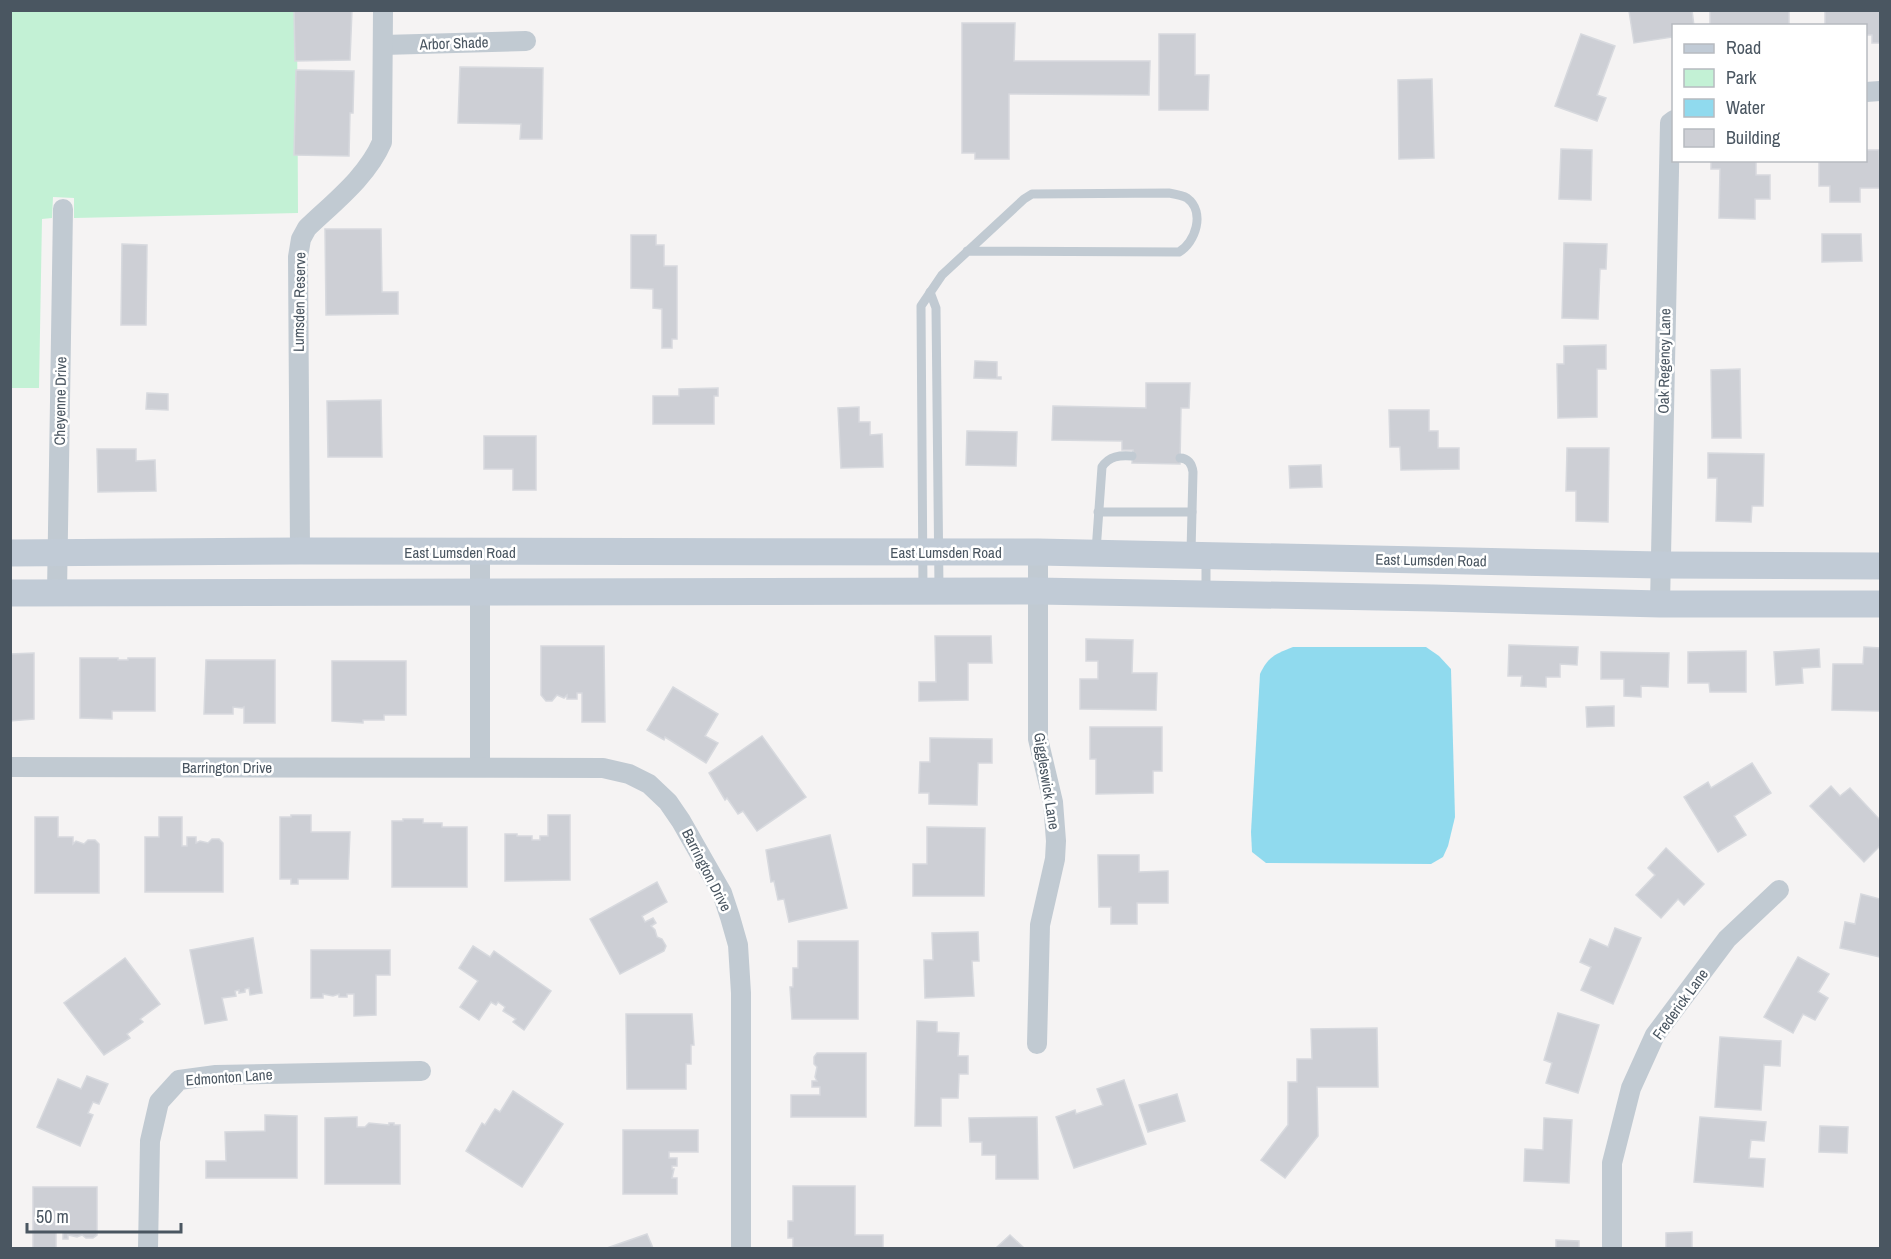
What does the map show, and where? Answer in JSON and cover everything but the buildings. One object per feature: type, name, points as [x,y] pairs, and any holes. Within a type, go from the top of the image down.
[{"type":"main road","name":"East Lumsden Road","points":[[10,553],[1038,552],[1660,565],[1881,566]]},
{"type":"main road","points":[[10,593],[1037,591],[1660,604],[1881,604]]},
{"type":"street","name":"Lumsden Reserve","points":[[300,551],[298,256],[301,239],[307,228],[366,170],[382,142],[383,10]]},
{"type":"street","name":"Arbor Shade","points":[[383,45],[526,41]]},
{"type":"street","name":"Oak Regency Lane","points":[[1660,604],[1670,123],[1672,122]]},
{"type":"street","name":"Cheyenne Drive","points":[[57,593],[63,209]]},
{"type":"street","points":[[480,552],[480,767]]},
{"type":"street","name":"Giggleswick Lane","points":[[1037,1044],[1038,947],[1055,859],[1056,821],[1038,739],[1038,552]]},
{"type":"street","name":"Barrington Drive","points":[[10,767],[603,768],[629,774],[649,784],[668,802],[681,821],[722,893],[738,945],[741,993],[741,1248]]},
{"type":"street","name":"Frederick Lane","points":[[1612,1248],[1612,1163],[1631,1088],[1655,1035],[1727,939],[1779,890]]},
{"type":"street","name":"Edmonton Lane","points":[[148,1248],[150,1141],[159,1102],[178,1080],[216,1075],[421,1071]]},
{"type":"lane","points":[[931,592],[921,306],[930,292],[942,275],[967,251],[1024,198],[1032,194],[1169,193],[1186,197],[1196,209],[1194,234],[1186,248],[1179,252],[967,251]]},
{"type":"lane","points":[[930,292],[936,308],[931,592]]},
{"type":"lane","points":[[1096,554],[1102,467],[1105,462],[1122,455],[1132,456]]},
{"type":"lane","points":[[1180,458],[1192,465],[1192,513],[1206,594]]},
{"type":"lane","points":[[1098,512],[1192,513]]},
{"type":"green space","points":[[10,11],[297,11],[298,213],[74,218],[74,198],[53,197],[52,218],[42,219],[39,388],[11,388]]},
{"type":"water","points":[[1293,647],[1426,647],[1439,656],[1451,669],[1455,817],[1443,857],[1431,864],[1266,863],[1252,852],[1251,832],[1260,674],[1273,657]]}]
